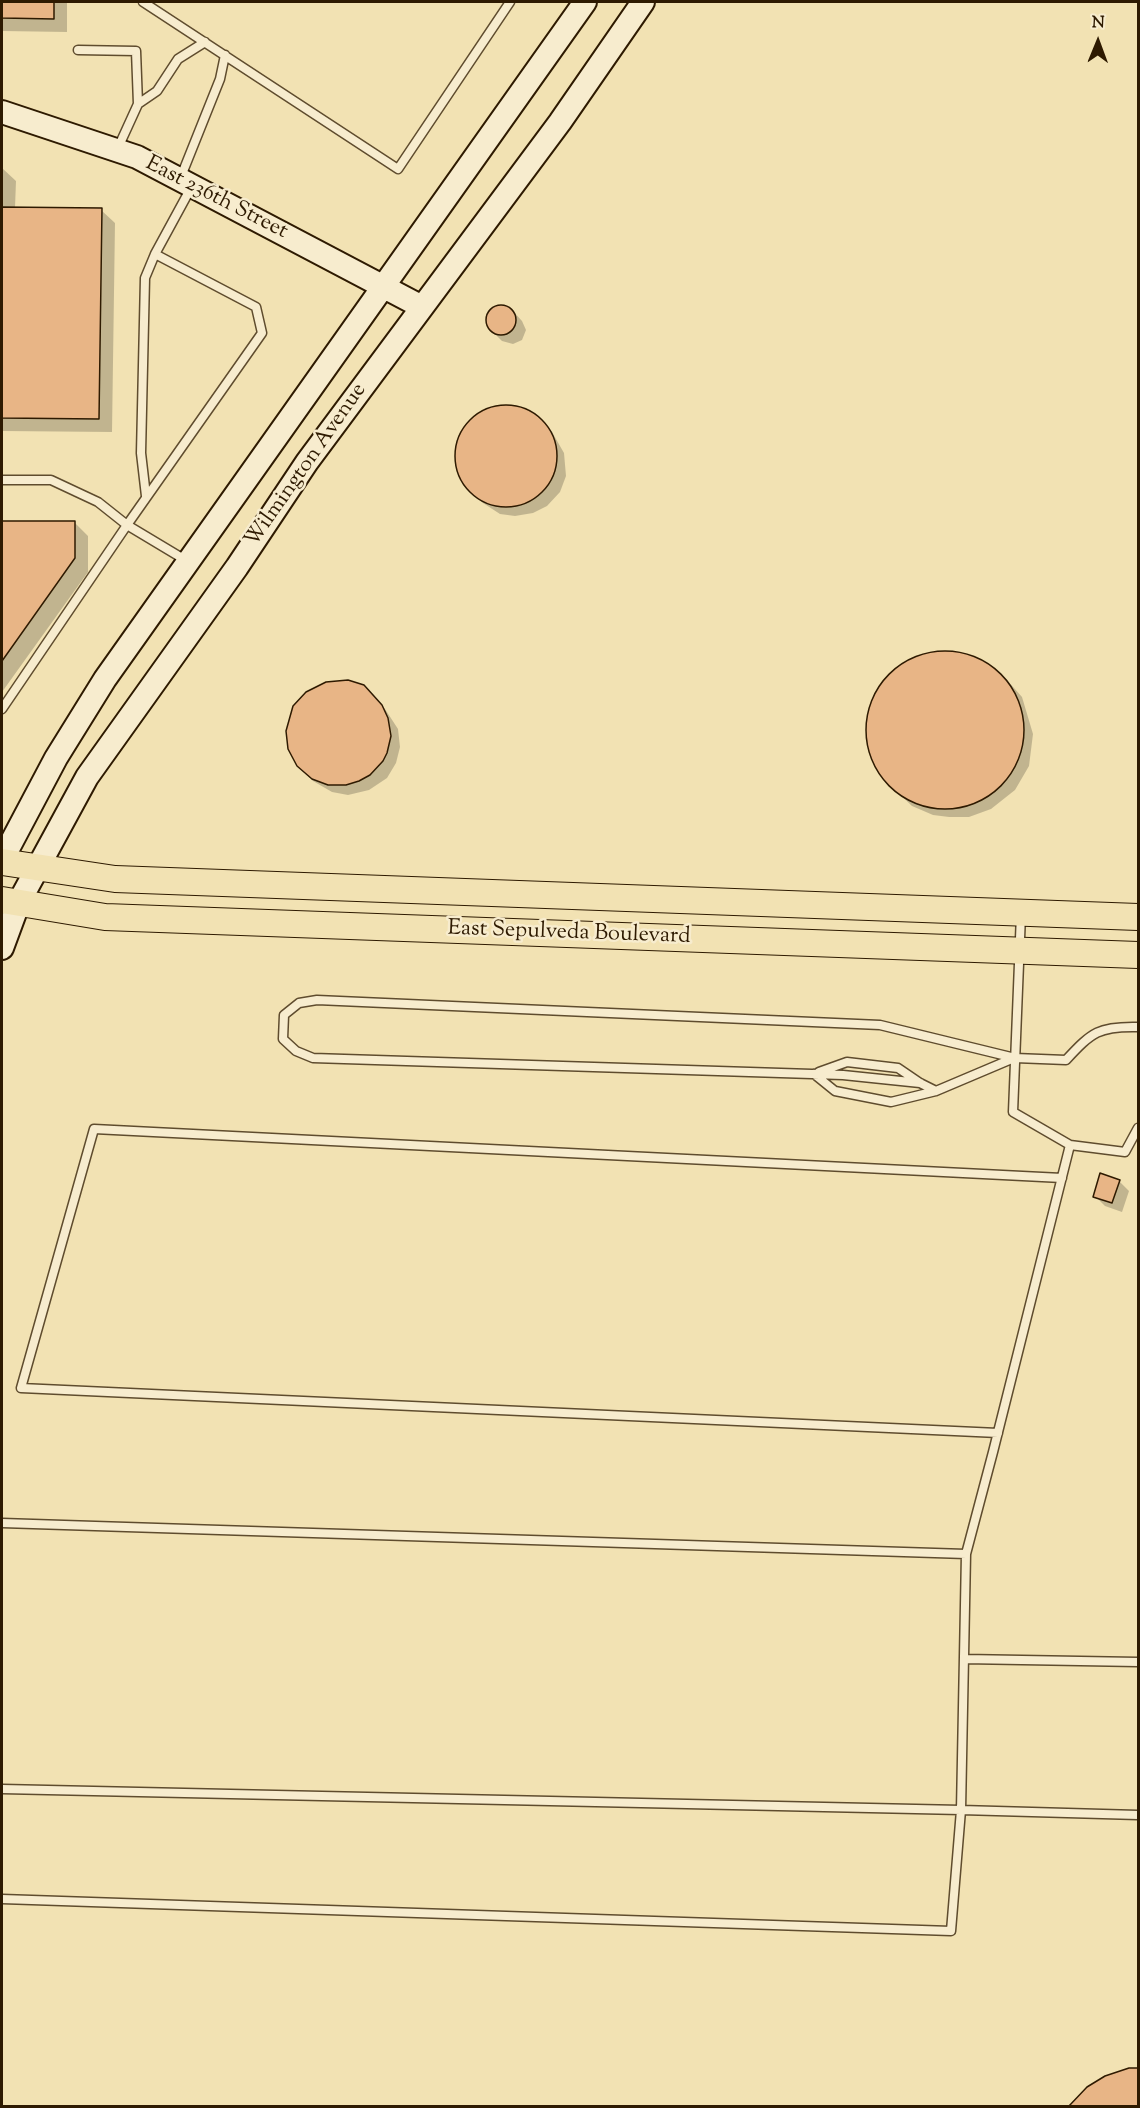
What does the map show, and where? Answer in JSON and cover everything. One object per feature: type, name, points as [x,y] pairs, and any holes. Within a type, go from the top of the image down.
[{"type":"main road","name":"Wilmington Avenue","points":[[2,861],[56,758],[105,678],[585,2]]},
{"type":"main road","name":"Wilmington Avenue","points":[[2,948],[10,901],[37,866],[87,777],[237,567],[307,462],[560,122],[643,2]]},
{"type":"main road","name":"East 236th Street","points":[[2,112],[137,157],[422,307]]},
{"type":"main road","name":"East Sepulveda Boulevard","points":[[2,861],[115,879],[1138,918]]},
{"type":"main road","name":"East Sepulveda Boulevard","points":[[10,901],[105,917],[1138,955]]},
{"type":"lane","points":[[143,2],[398,169],[510,2]]},
{"type":"lane","points":[[138,104],[157,91],[178,59],[205,42]]},
{"type":"lane","points":[[78,50],[136,51],[138,104],[117,150]]},
{"type":"lane","points":[[146,496],[141,453],[145,278],[186,183],[220,79],[225,55]]},
{"type":"lane","points":[[2,709],[146,496],[262,333],[256,307],[155,254]]},
{"type":"lane","points":[[2,480],[51,480],[98,502],[127,525],[187,561]]},
{"type":"lane","points":[[1021,914],[1013,1112],[1070,1144],[1125,1152],[1138,1128]]},
{"type":"lane","points":[[920,1083],[843,1075],[313,1058],[296,1051],[283,1039],[284,1015],[299,1004],[318,1000],[880,1025],[1015,1058],[1066,1060],[1088,1036],[1116,1026],[1138,1027]]},
{"type":"lane","points":[[813,1074],[835,1091],[891,1102],[936,1091],[1015,1058]]},
{"type":"lane","points":[[813,1074],[847,1062],[898,1068],[936,1091]]},
{"type":"lane","points":[[998,1433],[21,1388],[94,1129],[1062,1178]]},
{"type":"lane","points":[[2,1899],[951,1931],[961,1810],[966,1554],[1070,1144]]},
{"type":"lane","points":[[2,1523],[966,1554]]},
{"type":"lane","points":[[964,1659],[1138,1662]]},
{"type":"lane","points":[[2,1789],[1138,1815]]},
{"type":"building","points":[[2,2],[54,2],[54,19],[2,18]]},
{"type":"building","points":[[2,207],[102,208],[99,419],[2,418]]},
{"type":"building","points":[[501,305],[512,309],[516,320],[512,331],[501,335],[490,331],[486,320],[490,309]]},
{"type":"building","points":[[506,405],[525,409],[542,420],[553,437],[557,456],[553,475],[542,492],[525,503],[506,507],[487,503],[470,492],[459,475],[455,456],[459,437],[470,420],[487,409]]},
{"type":"building","points":[[2,521],[75,521],[75,558],[2,661]]},
{"type":"building","points":[[945,651],[975,657],[1001,674],[1018,700],[1024,730],[1018,760],[1001,786],[975,803],[945,809],[915,803],[889,786],[872,760],[866,730],[872,700],[889,674],[915,657]]},
{"type":"building","points":[[348,680],[364,685],[382,705],[388,718],[391,736],[383,761],[370,775],[346,785],[328,785],[312,779],[297,766],[288,749],[286,731],[293,706],[306,692],[326,682]]},
{"type":"building","points":[[1100,1173],[1120,1180],[1112,1203],[1093,1197]]},
{"type":"building","points":[[1129,2068],[1138,2068],[1138,2106],[1069,2106],[1087,2087],[1105,2076]]}]
